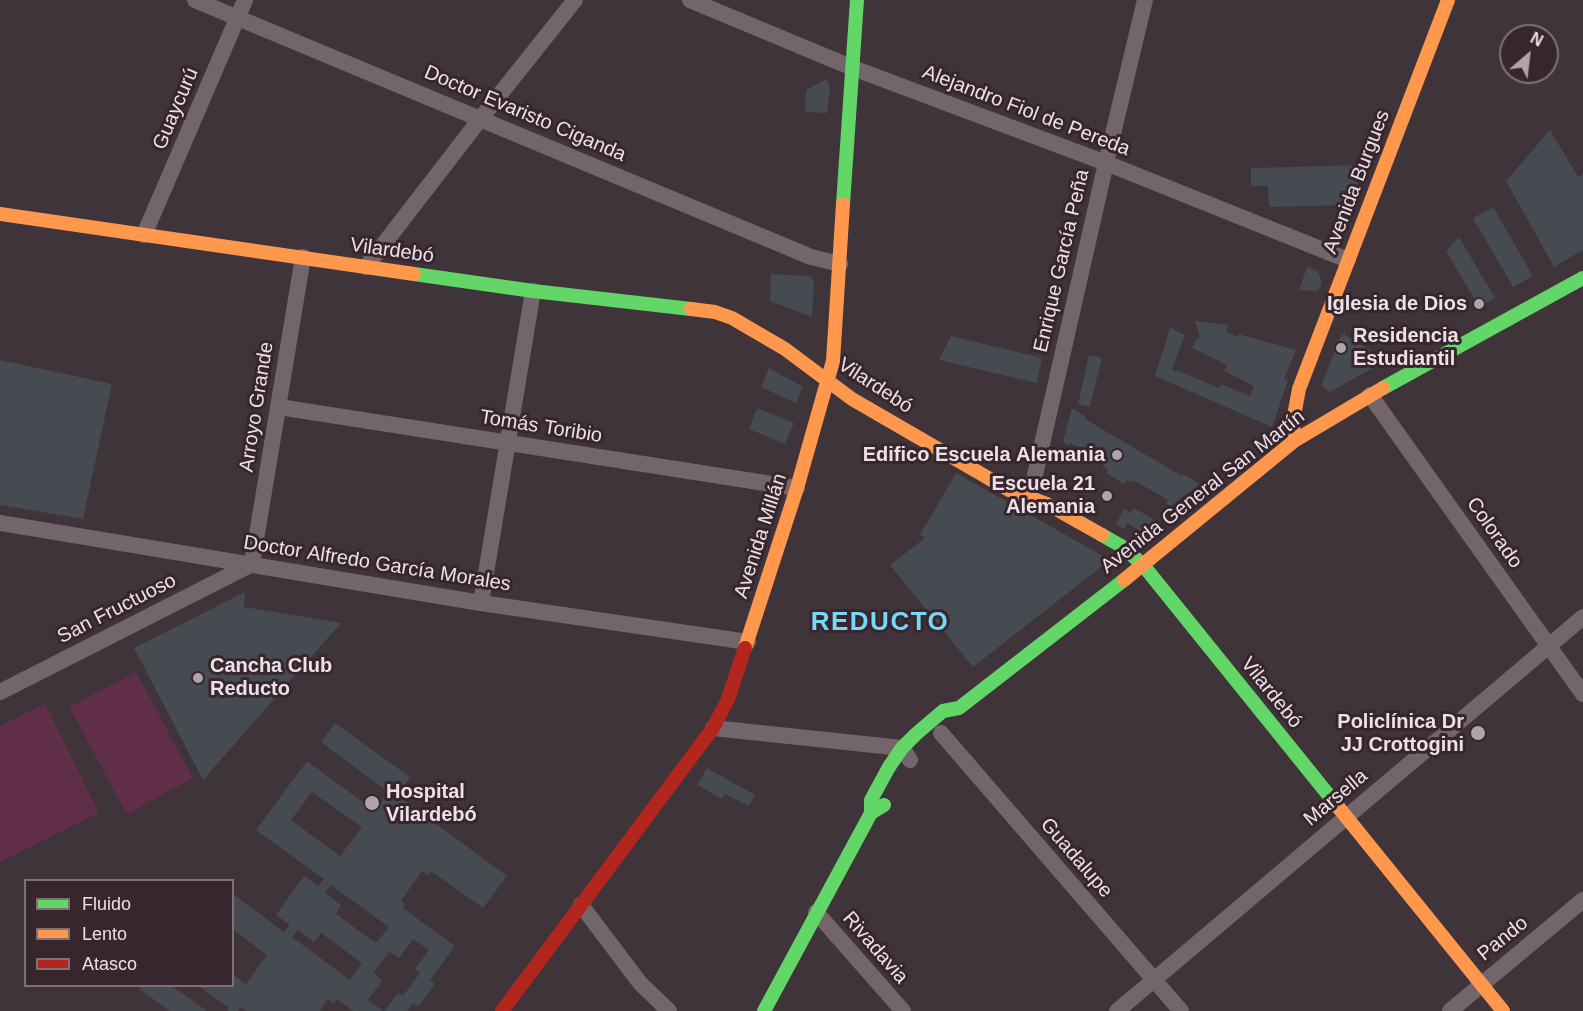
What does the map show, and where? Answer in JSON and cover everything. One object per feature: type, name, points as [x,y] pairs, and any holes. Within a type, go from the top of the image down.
[{"type":"street","name":"Doctor Evaristo Ciganda","points":[[195,0],[811,257],[840,264]]},
{"type":"street","name":"Guaycurú","points":[[144,235],[245,0]]},
{"type":"street","points":[[366,267],[574,0]]},
{"type":"street","name":"Alejandro Fiol de Pereda","points":[[690,0],[854,68],[1106,163],[1348,260]]},
{"type":"street","name":"Avenida Millán","points":[[502,1011],[712,728],[728,699],[797,488],[833,361],[857,0]]},
{"type":"street","name":"Enrique García Peña","points":[[1030,497],[1145,0]]},
{"type":"street","name":"Avenida Burgues","points":[[1294,441],[1293,421],[1299,389],[1448,0]]},
{"type":"street","name":"Vilardebó","points":[[0,214],[533,291],[716,312],[732,318],[785,349],[852,399],[1009,490],[1047,504],[1123,547],[1143,565],[1503,1011]]},
{"type":"street","name":"Arroyo Grande","points":[[252,564],[303,257]]},
{"type":"street","name":"Avenida General San Martín","points":[[764,1011],[871,813],[871,800],[889,766],[933,740],[952,722],[959,708],[1143,565],[1294,441],[1370,395],[1583,278]]},
{"type":"street","points":[[481,603],[533,291]]},
{"type":"street","points":[[1304,380],[1311,407],[1320,424]]},
{"type":"street","name":"Colorado","points":[[1370,395],[1583,694]]},
{"type":"street","name":"Tomás Toribio","points":[[279,407],[797,488]]},
{"type":"street","name":"Doctor Alfredo García Morales","points":[[0,523],[481,603],[748,642]]},
{"type":"street","name":"San Fructuoso","points":[[0,692],[252,564]]},
{"type":"street","name":"Marsella","points":[[1117,1011],[1583,617]]},
{"type":"street","name":"Avenida General San Martín","points":[[906,754],[943,711],[959,708]]},
{"type":"street","points":[[712,728],[906,754]]},
{"type":"street","name":"Guadalupe","points":[[933,740],[1180,1011]]},
{"type":"street","name":"Pando","points":[[1450,1011],[1583,900]]},
{"type":"street","points":[[581,905],[640,983],[669,1011]]},
{"type":"street","name":"Rivadavia","points":[[816,912],[903,1011]]},
{"type":"shaded area","points":[[136,672],[193,778],[127,814],[69,707]]},
{"type":"shaded area","points":[[45,704],[99,813],[0,862],[0,726]]},
{"type":"building","points":[[827,79],[830,88],[827,113],[805,112],[806,90]]},
{"type":"building","points":[[1550,130],[1578,177],[1583,174],[1583,250],[1554,267],[1506,181]]},
{"type":"building","points":[[1363,165],[1351,205],[1269,207],[1268,186],[1251,186],[1251,168]]},
{"type":"building","points":[[1493,207],[1533,276],[1513,287],[1473,218]]},
{"type":"building","points":[[1459,237],[1495,298],[1479,307],[1446,251]]},
{"type":"building","points":[[1307,267],[1318,271],[1322,283],[1318,291],[1299,290]]},
{"type":"building","points":[[771,274],[810,276],[814,281],[812,317],[770,301]]},
{"type":"building","points":[[1195,321],[1229,325],[1226,332],[1237,337],[1238,334],[1296,350],[1284,379],[1288,380],[1272,427],[1155,376],[1170,328],[1185,335],[1172,369],[1219,388],[1221,384],[1250,396],[1254,386],[1224,371],[1227,365],[1192,348],[1197,338],[1200,339]]},
{"type":"building","points":[[1342,333],[1387,360],[1330,392],[1321,386]]},
{"type":"building","points":[[951,336],[1042,358],[1037,383],[939,360]]},
{"type":"building","points":[[1089,355],[1102,358],[1090,407],[1078,404]]},
{"type":"building","points":[[0,360],[112,384],[83,519],[0,505]]},
{"type":"building","points":[[769,368],[803,387],[796,403],[761,387]]},
{"type":"building","points":[[757,408],[794,423],[785,444],[749,429]]},
{"type":"building","name":"Edifico Escuela Alemania","points":[[1072,408],[1086,417],[1085,419],[1182,476],[1183,474],[1200,484],[1171,506],[1166,503],[1168,500],[1133,480],[1131,483],[1127,480],[1124,484],[1106,473],[1108,469],[1103,466],[1105,463],[1070,443],[1069,446],[1063,442]]},
{"type":"building","points":[[956,473],[1110,560],[973,667],[890,565],[925,538],[920,535]]},
{"type":"building","points":[[1134,508],[1155,520],[1142,532],[1127,523],[1124,529],[1116,524],[1124,509],[1131,513]]},
{"type":"building","points":[[245,592],[244,607],[341,623],[203,780],[134,648]]},
{"type":"building","points":[[335,723],[410,777],[397,795],[507,876],[483,908],[431,871],[428,875],[422,871],[401,901],[405,904],[403,908],[455,946],[430,980],[435,984],[418,1007],[413,1003],[407,1011],[384,1011],[398,993],[403,996],[420,973],[415,969],[429,950],[413,939],[399,958],[389,952],[374,972],[382,981],[368,1000],[383,1011],[353,1011],[337,999],[334,1004],[328,999],[320,1011],[247,1011],[241,1007],[238,1011],[227,1011],[229,1008],[200,987],[234,987],[234,975],[246,984],[267,955],[234,930],[234,894],[284,932],[290,925],[276,915],[304,876],[318,886],[324,879],[256,830],[307,761],[375,811],[388,792],[321,742]],"holes":[[[312,792],[362,827],[340,856],[291,820]],[[331,885],[389,927],[376,943],[336,914],[341,905],[325,893]],[[298,930],[314,942],[321,933],[362,963],[350,980],[292,937]]]},
{"type":"building","points":[[707,768],[755,795],[749,806],[725,794],[722,799],[697,785]]},
{"type":"building","points":[[141,987],[173,987],[207,1011],[170,1011],[139,989]]},
{"type":"traffic: fast","points":[[843,204],[857,0]]},
{"type":"traffic: fast","points":[[414,274],[533,291],[691,309]]},
{"type":"traffic: fast","points":[[1383,388],[1583,278]]},
{"type":"traffic: fast","points":[[1102,535],[1123,547],[1143,565],[1339,808]]},
{"type":"traffic: fast","points":[[871,813],[871,800],[889,767],[902,748],[916,734],[943,711],[959,708],[1124,580]]},
{"type":"traffic: fast","points":[[764,1011],[871,813],[884,805]]},
{"type":"traffic: slow","points":[[1294,441],[1293,421],[1299,389],[1448,0]]},
{"type":"traffic: slow","points":[[745,648],[797,488],[833,361],[843,204]]},
{"type":"traffic: slow","points":[[0,214],[414,274]]},
{"type":"traffic: slow","points":[[691,309],[715,312],[732,318],[785,349],[852,399],[1009,490],[1047,504],[1102,535]]},
{"type":"traffic: slow","points":[[1124,580],[1294,441],[1383,388]]},
{"type":"traffic: slow","points":[[1339,808],[1503,1011]]},
{"type":"traffic: jam","points":[[502,1011],[713,728],[728,699],[745,648]]},
{"type":"place","name":"Iglesia de Dios","points":[[1479,304]]},
{"type":"place","name":"Residencia Estudiantil","points":[[1341,348]]},
{"type":"place","name":"Edifico Escuela Alemania","points":[[1117,455]]},
{"type":"place","name":"Escuela 21 Alemania","points":[[1107,496]]},
{"type":"place","name":"Cancha Club Reducto","points":[[198,678]]},
{"type":"place","name":"Policlínica Dr JJ Crottogini","points":[[1478,733]]},
{"type":"place","name":"Hospital Vilardebó","points":[[372,803]]},
{"type":"district","name":"REDUCTO","points":[[880,623]]}]
